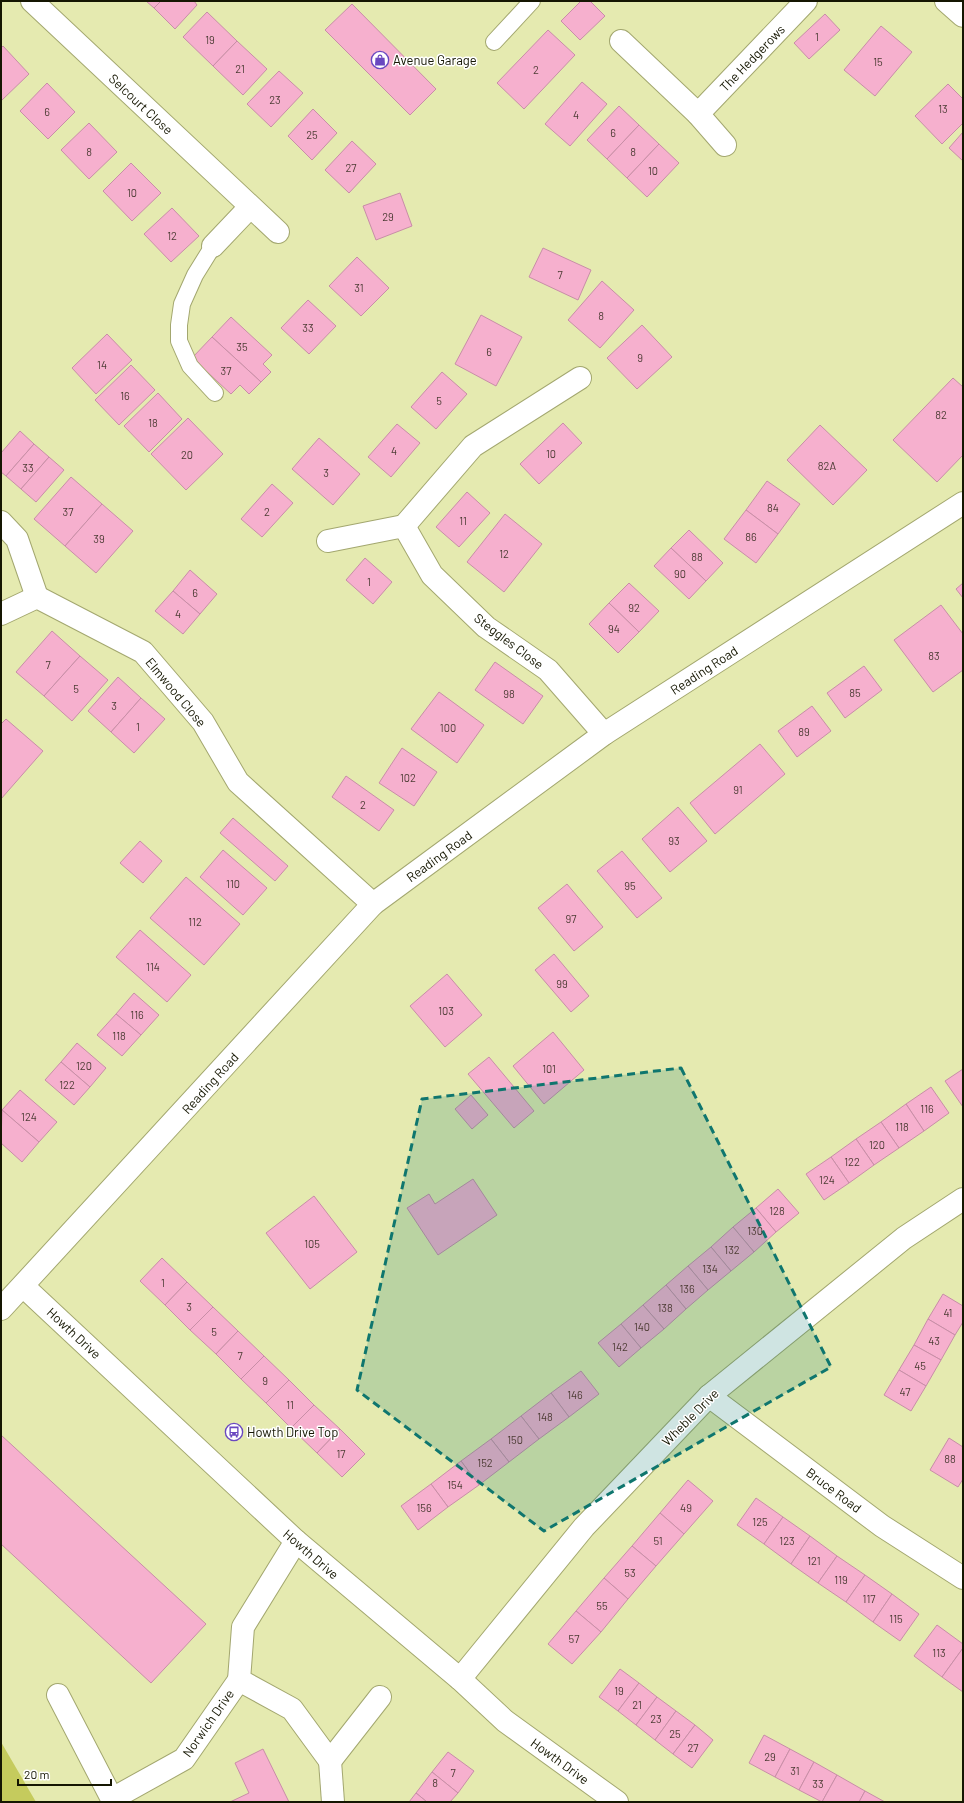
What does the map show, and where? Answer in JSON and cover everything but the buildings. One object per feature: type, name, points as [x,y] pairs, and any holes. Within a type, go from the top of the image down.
[{"type":"street","name":"Selcourt Close","points":[[32,1],[278,232]]},
{"type":"street","name":"The Hedgerows","points":[[698,114],[806,1]]},
{"type":"street","points":[[946,1],[963,16]]},
{"type":"street","points":[[621,41],[698,114],[725,145]]},
{"type":"street","points":[[213,246],[250,207]]},
{"type":"street","points":[[328,541],[404,526],[473,446],[580,378]]},
{"type":"street","name":"Reading Road","points":[[1,1309],[373,904],[604,734],[963,503]]},
{"type":"street","points":[[1,522],[17,539],[37,597],[1,614]]},
{"type":"street","name":"Steggles Close","points":[[404,526],[432,575],[486,626],[548,670],[604,734]]},
{"type":"street","name":"Elmwood Close","points":[[37,597],[143,652],[203,722],[238,782],[373,904]]},
{"type":"street","name":"Wheble Drive","points":[[460,1679],[584,1527],[709,1396],[904,1238],[963,1199]]},
{"type":"street","name":"Howth Drive","points":[[23,1286],[296,1541],[460,1679],[505,1721],[616,1802]]},
{"type":"street","name":"Bruce Road","points":[[709,1396],[882,1526],[963,1578]]},
{"type":"street","name":"Norwich Drive","points":[[58,1695],[113,1800],[184,1759],[239,1680],[243,1627],[296,1541]]},
{"type":"street","name":"Norwich Drive","points":[[239,1680],[292,1708],[330,1761]]},
{"type":"street","points":[[333,1802],[330,1761],[380,1697]]},
{"type":"lane","points":[[494,42],[532,1]]},
{"type":"lane","points":[[213,246],[195,275],[182,304],[179,325],[180,341],[190,366],[216,393]]},
{"type":"highlighted area","points":[[681,1068],[831,1367],[544,1531],[357,1390],[422,1099]]},
{"type":"green space","points":[[1,1742],[36,1802],[1,1802]]},
{"type":"place","name":"Avenue Garage","points":[[380,60]]},
{"type":"place","name":"Howth Drive Top","points":[[234,1432]]}]
